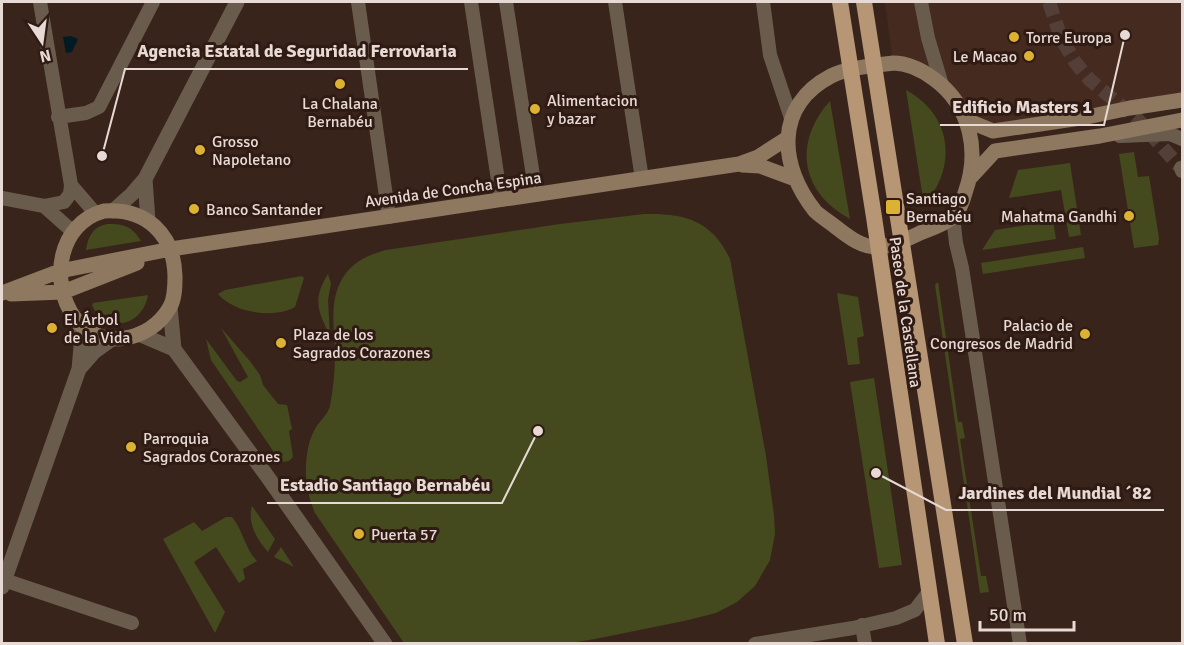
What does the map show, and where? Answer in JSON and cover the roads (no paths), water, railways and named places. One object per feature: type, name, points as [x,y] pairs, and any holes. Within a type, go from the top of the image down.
[{"type":"highway","name":"Paseo de la Castellana","points":[[840,2],[937,644]]},
{"type":"highway","name":"Paseo de la Castellana","points":[[864,2],[966,644]]},
{"type":"main road","points":[[905,63],[925,72],[942,85],[956,101],[966,120],[973,157],[971,177],[962,202],[953,217],[901,242],[877,247],[859,243],[816,212],[795,179],[786,139],[800,101],[814,87],[832,75],[850,70],[905,63]]},
{"type":"main road","points":[[966,120],[993,131],[1182,100]]},
{"type":"main road","points":[[971,177],[995,151],[1182,120]]},
{"type":"main road","name":"Avenida de Concha Espina","points":[[2,294],[60,271],[171,249],[740,164],[758,157],[786,139]]},
{"type":"main road","name":"Avenida de Concha Espina","points":[[740,164],[760,166],[795,179]]},
{"type":"main road","points":[[113,211],[132,213],[148,221],[162,232],[171,249],[175,283],[170,307],[156,323],[129,338],[112,339],[94,334],[80,323],[69,308],[63,292],[60,271],[63,251],[72,231],[87,218],[113,211]]},
{"type":"main road","name":"Avenida de Concha Espina","points":[[2,294],[63,292],[171,249]]},
{"type":"street","points":[[2,198],[44,206],[64,202],[70,194],[71,185],[40,2]]},
{"type":"street","points":[[58,117],[86,113],[99,106],[153,2]]},
{"type":"street","points":[[113,211],[145,179],[237,2]]},
{"type":"street","points":[[358,2],[389,217]]},
{"type":"street","points":[[471,2],[501,200]]},
{"type":"street","points":[[506,2],[536,195]]},
{"type":"street","points":[[615,2],[642,179]]},
{"type":"street","points":[[763,2],[770,55],[792,118]]},
{"type":"street","points":[[921,2],[928,38],[942,85]]},
{"type":"street","points":[[1100,135],[1170,134],[1182,139]]},
{"type":"street","points":[[145,179],[148,221]]},
{"type":"street","points":[[71,185],[96,214]]},
{"type":"street","points":[[44,206],[72,231]]},
{"type":"street","points":[[953,217],[1020,644]]},
{"type":"street","points":[[170,307],[174,349]]},
{"type":"street","points":[[80,323],[79,369],[3,583],[132,623]]},
{"type":"street","points":[[139,334],[174,349],[385,644]]},
{"type":"street","points":[[79,369],[94,352],[112,339]]},
{"type":"street","points":[[755,644],[853,628],[896,618],[915,610],[928,593]]},
{"type":"street","points":[[862,625],[865,644]]},
{"type":"water","points":[[71,36],[78,39],[72,52],[66,53],[63,37]]},
{"type":"tunnel","points":[[1049,2],[1061,38],[1075,62],[1090,80],[1138,120],[1181,168]]},
{"type":"place","name":"Edificio Masters 1","points":[[1125,35]]},
{"type":"place","name":"Torre Europa","points":[[1014,37]]},
{"type":"place","name":"Le Macao","points":[[1029,56]]},
{"type":"place","name":"La Chalana Bernabéu","points":[[340,84]]},
{"type":"place","name":"Alimentacion y bazar","points":[[535,109]]},
{"type":"place","name":"Grosso Napoletano","points":[[200,150]]},
{"type":"place","name":"Agencia Estatal de Seguridad Ferroviaria","points":[[102,156]]},
{"type":"place","name":"Santiago Bernabéu","points":[[893,207]]},
{"type":"place","name":"Banco Santander","points":[[194,209]]},
{"type":"place","name":"Mahatma Gandhi","points":[[1129,216]]},
{"type":"place","name":"El Árbol de la Vida","points":[[52,328]]},
{"type":"place","name":"Palacio de Congresos de Madrid","points":[[1085,334]]},
{"type":"place","name":"Plaza de los Sagrados Corazones","points":[[281,343]]},
{"type":"place","name":"Estadio Santiago Bernabéu","points":[[538,431]]},
{"type":"place","name":"Parroquia Sagrados Corazones","points":[[131,447]]},
{"type":"place","name":"Jardines del Mundial ´82","points":[[876,473]]},
{"type":"place","name":"Puerta 57","points":[[359,534]]}]
